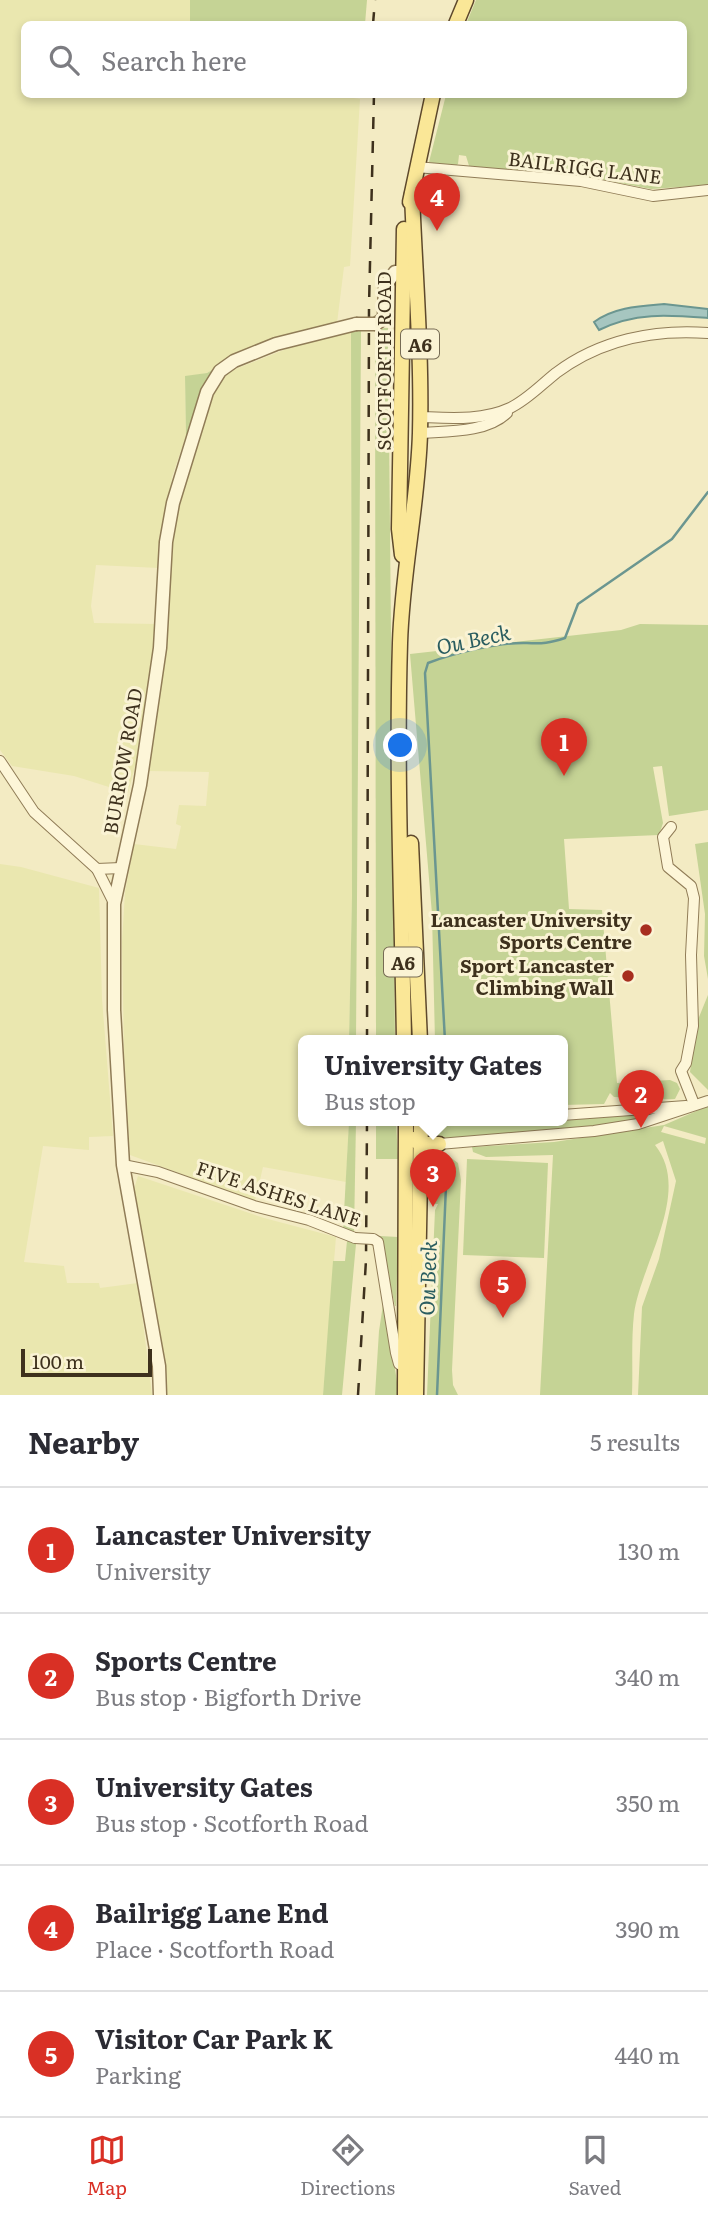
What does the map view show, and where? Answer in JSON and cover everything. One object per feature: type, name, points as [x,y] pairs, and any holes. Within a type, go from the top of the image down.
[{"type":"main road","points":[[457,21],[466,0]]},
{"type":"main road","name":"SCOTFORTH ROAD","points":[[404,1035],[400,655],[404,571],[414,516],[405,221],[432,98]]},
{"type":"main road","name":"SCOTFORTH ROAD","points":[[404,571],[399,529],[411,429],[420,417],[419,332],[408,271]]},
{"type":"main road","name":"SCOTFORTH ROAD","points":[[401,772],[411,843],[420,1035]]},
{"type":"main road","points":[[411,843],[420,882],[428,1035]]},
{"type":"main road","points":[[405,1395],[411,1367],[421,1151],[411,1126]]},
{"type":"main road","points":[[411,1126],[405,1242],[411,1367],[416,1395]]},
{"type":"main road","points":[[421,1151],[439,1144]]},
{"type":"street","name":"BAILRIGG LANE","points":[[416,167],[571,180],[653,196],[708,190]]},
{"type":"street","name":"BURROW ROAD","points":[[160,1395],[157,1353],[124,1166],[114,1010],[114,904],[140,785],[160,648],[166,542],[173,503],[207,392],[220,371],[234,361],[276,344],[356,324],[376,324],[384,318],[387,282],[393,274],[408,271]]},
{"type":"street","points":[[420,417],[462,419],[508,409],[582,356],[623,340],[656,333],[708,333]]},
{"type":"street","points":[[411,429],[479,426],[506,415],[508,409]]},
{"type":"street","points":[[0,761],[34,812],[97,869],[114,904]]},
{"type":"street","points":[[671,827],[663,836],[668,867],[691,886],[694,898],[691,955],[693,1026],[686,1063],[681,1071],[690,1105]]},
{"type":"street","points":[[97,869],[121,868]]},
{"type":"street","points":[[568,1115],[690,1105],[708,1101]]},
{"type":"street","points":[[439,1144],[594,1131],[645,1122],[690,1105]]},
{"type":"street","name":"FIVE ASHES LANE","points":[[124,1166],[158,1172],[254,1206],[309,1220],[355,1238],[378,1242],[396,1353],[399,1364],[411,1367]]},
{"type":"shaded area","points":[[0,0],[190,0],[190,21],[21,21],[21,98],[360,99],[350,266],[344,267],[337,323],[273,340],[242,352],[207,373],[185,377],[186,436],[172,477],[159,568],[96,565],[91,606],[94,623],[157,624],[139,767],[135,766],[128,793],[74,776],[12,766],[0,750]]},
{"type":"shaded area","points":[[351,331],[352,896],[349,1035],[298,1035],[298,1126],[349,1126],[346,1182],[263,1167],[255,1201],[130,1155],[124,1052],[122,942],[125,892],[134,844],[176,849],[181,826],[176,824],[179,805],[206,806],[209,772],[148,771],[166,655],[169,566],[176,514],[215,390],[225,375],[289,348]]},
{"type":"shaded area","points":[[0,864],[99,888],[102,999],[113,1136],[89,1137],[89,1150],[43,1146],[24,1262],[64,1266],[67,1283],[99,1283],[100,1288],[138,1283],[152,1395],[0,1395]]},
{"type":"shaded area","points":[[138,1176],[264,1218],[336,1237],[323,1395],[166,1395],[166,1365],[134,1189]]},
{"type":"green space","points":[[190,0],[367,0],[365,21],[190,21]]},
{"type":"green space","points":[[476,0],[708,0],[708,185],[651,189],[579,175],[470,169],[466,156],[459,155],[458,164],[452,169],[429,162],[445,98],[687,98],[687,21],[467,21]]},
{"type":"green space","points":[[388,328],[395,1035],[376,1035],[375,333]]},
{"type":"green space","points":[[351,329],[361,330],[356,1035],[349,1035],[352,896]]},
{"type":"green space","points":[[219,366],[202,389],[186,436],[185,376],[207,373]]},
{"type":"green space","points":[[640,624],[708,625],[708,810],[669,816],[662,766],[653,767],[663,823],[659,835],[564,839],[569,909],[602,910],[617,1083],[670,1080],[677,1083],[680,1089],[675,1099],[614,1097],[610,1093],[604,1104],[568,1105],[568,1035],[435,1035],[432,914],[410,654],[621,630]]},
{"type":"green space","points":[[708,842],[708,979],[704,956],[705,914],[695,844]]},
{"type":"green space","points":[[708,995],[708,1090],[690,1072],[697,1022]]},
{"type":"green space","points":[[708,1106],[708,1395],[638,1395],[642,1307],[659,1259],[676,1181],[663,1141],[655,1145],[665,1164],[669,1184],[667,1206],[634,1314],[632,1395],[540,1395],[553,1155],[486,1157],[473,1152],[472,1147],[554,1142],[664,1125]],"holes":[[[664,1126],[706,1138],[705,1144],[661,1132]]]},
{"type":"green space","points":[[633,1113],[636,1119],[482,1137],[428,1136],[430,1126],[568,1126],[568,1120]]},
{"type":"green space","points":[[349,1126],[356,1126],[354,1233],[343,1231]]},
{"type":"green space","points":[[376,1126],[396,1126],[398,1159],[376,1159]]},
{"type":"green space","points":[[443,1152],[458,1163],[461,1180],[452,1370],[453,1385],[458,1395],[427,1395],[435,1210],[438,1204],[435,1204],[436,1161]]},
{"type":"green space","points":[[467,1159],[548,1163],[544,1258],[463,1255]]},
{"type":"green space","points":[[380,1236],[398,1237],[396,1306],[395,1306]]},
{"type":"green space","points":[[347,1241],[356,1244],[342,1395],[323,1395],[333,1261],[345,1261]]},
{"type":"green space","points":[[384,1298],[399,1395],[375,1395]]},
{"type":"water","points":[[664,304],[708,309],[708,318],[639,318],[599,330],[594,322],[619,310]]},
{"type":"waterway","name":"Ou Beck","points":[[445,1035],[425,673],[428,663],[490,646],[546,643],[565,638],[578,604],[672,539],[708,492]]},
{"type":"waterway","name":"Ou Beck","points":[[437,1395],[447,1163]]},
{"type":"railway","points":[[373,21],[375,0]]},
{"type":"railway","points":[[367,1035],[369,306],[374,98]]},
{"type":"railway","points":[[358,1395],[366,1260],[367,1126]]},
{"type":"place","name":"Bailrigg Lane End","points":[[437,231]]},
{"type":"place","name":"Lancaster University","points":[[564,776]]},
{"type":"place","name":"Lancaster University Sports Centre","points":[[646,930]]},
{"type":"place","name":"Sport Lancaster Climbing Wall","points":[[628,976]]},
{"type":"place","name":"Sports Centre","points":[[641,1128]]},
{"type":"place","name":"University Gates","points":[[433,1207]]},
{"type":"place","name":"Visitor Car Park K","points":[[503,1318]]}]
